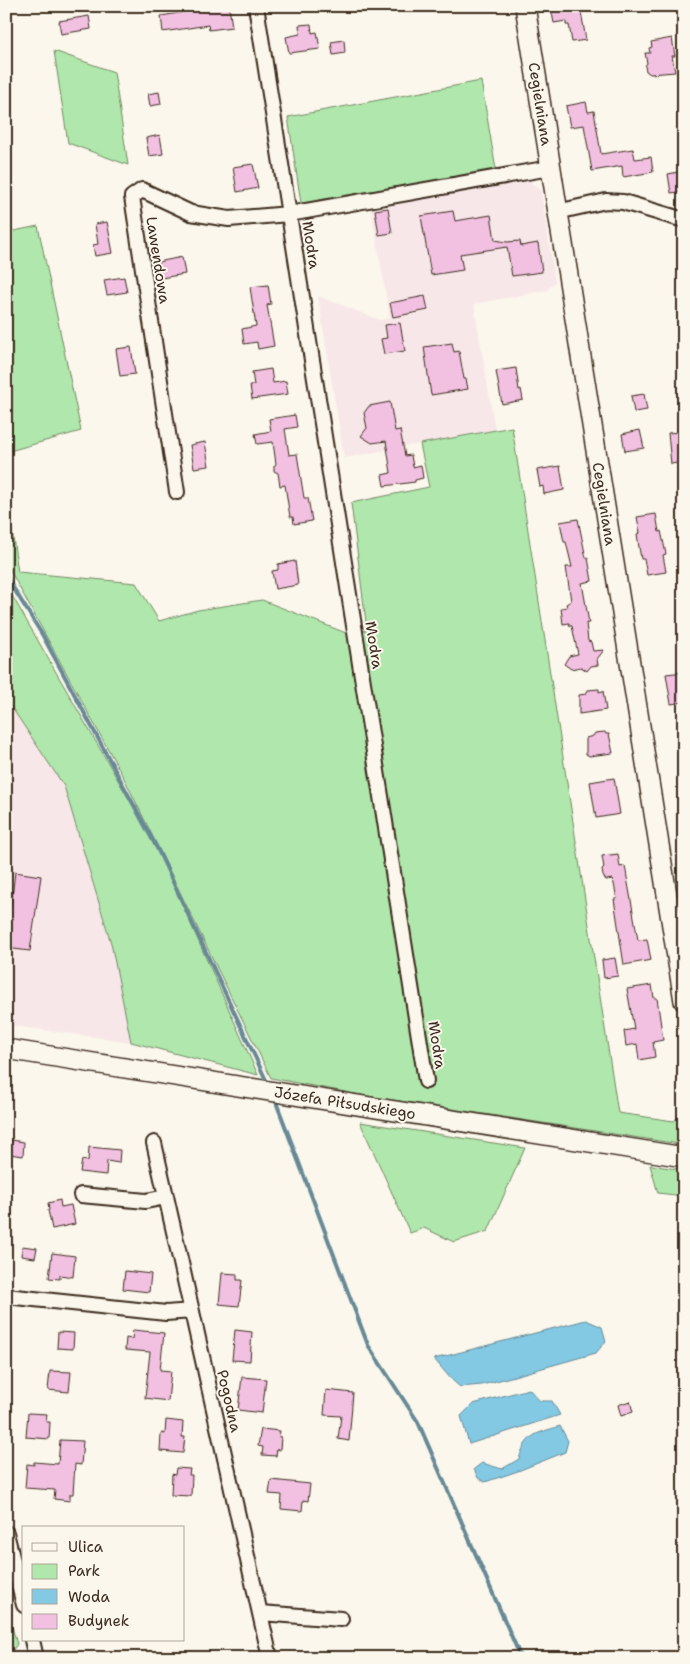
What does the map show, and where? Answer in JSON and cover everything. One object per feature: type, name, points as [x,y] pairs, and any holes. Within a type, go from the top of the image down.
[{"type":"street","name":"Modra","points":[[256,6],[426,1081]]},
{"type":"street","name":"Cegielniana","points":[[525,6],[684,1001]]},
{"type":"street","name":"Modra","points":[[290,214],[550,168]]},
{"type":"street","name":"Lawendowa","points":[[177,492],[132,198],[142,190],[191,213],[229,219],[290,214]]},
{"type":"street","points":[[557,212],[606,201],[623,202],[684,220]]},
{"type":"street","name":"Józefa Piłsudskiego","points":[[6,1049],[684,1157]]},
{"type":"street","name":"Pogodna","points":[[154,1143],[270,1658]]},
{"type":"street","points":[[81,1195],[146,1201],[166,1197]]},
{"type":"street","points":[[6,1296],[166,1313],[192,1311]]},
{"type":"street","points":[[6,1533],[22,1597]]},
{"type":"street","points":[[260,1613],[342,1619]]},
{"type":"street","points":[[32,1642],[36,1658]]},
{"type":"shaded area","points":[[529,181],[541,191],[555,282],[547,290],[474,304],[495,430],[344,458],[318,296],[380,320],[390,318],[371,209]]},
{"type":"shaded area","points":[[6,699],[64,786],[111,943],[131,1042],[6,1025]]},
{"type":"green space","points":[[54,51],[114,72],[128,165],[68,143]]},
{"type":"green space","points":[[481,81],[496,170],[301,203],[288,117]]},
{"type":"green space","points":[[6,222],[14,231],[38,226],[81,431],[6,452]]},
{"type":"green space","points":[[512,427],[618,1113],[674,1121],[684,1111],[684,1142],[679,1144],[361,1095],[271,1078],[126,782],[6,563],[6,489],[18,572],[136,583],[159,621],[198,610],[262,600],[346,633],[367,630],[351,503],[429,487],[420,444]]},
{"type":"green space","points":[[6,585],[157,848],[258,1075],[131,1042],[111,943],[64,786],[6,699]]},
{"type":"green space","points":[[360,1122],[525,1148],[488,1231],[454,1242],[424,1228],[410,1233]]},
{"type":"green space","points":[[650,1165],[684,1170],[684,1196],[658,1193]]},
{"type":"green space","points":[[6,1606],[17,1644],[8,1657],[6,1657]]},
{"type":"water","points":[[586,1320],[602,1327],[606,1341],[596,1353],[482,1385],[460,1387],[434,1359]]},
{"type":"water","points":[[529,1389],[540,1401],[552,1401],[560,1415],[469,1444],[461,1416],[473,1404]]},
{"type":"water","points":[[560,1426],[568,1441],[565,1452],[485,1482],[478,1478],[474,1469],[482,1463],[502,1469],[519,1459],[529,1439],[539,1433]]},
{"type":"building","points":[[202,6],[229,6],[232,27],[209,30],[208,25],[163,32],[161,16],[202,9]]},
{"type":"building","points":[[580,6],[586,40],[572,42],[569,25],[566,25],[566,21],[554,23],[551,8]]},
{"type":"building","points":[[89,16],[91,29],[61,34],[59,21]]},
{"type":"building","points":[[311,24],[312,33],[317,32],[320,49],[289,53],[286,37],[300,34],[299,25]]},
{"type":"building","points":[[672,38],[675,56],[672,56],[675,72],[650,74],[646,71],[645,53],[650,53],[651,42]]},
{"type":"building","points":[[344,40],[345,53],[333,55],[331,42]]},
{"type":"building","points":[[159,92],[161,104],[150,106],[148,94]]},
{"type":"building","points":[[586,102],[588,112],[594,111],[601,154],[633,149],[635,159],[651,157],[653,172],[623,177],[622,166],[592,171],[584,125],[570,127],[566,106]]},
{"type":"building","points":[[160,135],[163,154],[149,156],[146,138]]},
{"type":"building","points":[[253,164],[258,188],[237,192],[233,167]]},
{"type":"building","points":[[684,171],[684,191],[671,193],[668,174]]},
{"type":"building","points":[[388,208],[392,233],[379,235],[375,210]]},
{"type":"building","points":[[453,211],[455,221],[491,215],[495,240],[507,242],[520,241],[521,246],[538,243],[542,272],[512,276],[507,247],[460,254],[463,270],[431,275],[421,216]]},
{"type":"building","points":[[107,222],[113,253],[95,256],[93,245],[98,244],[95,224]]},
{"type":"building","points":[[182,257],[185,274],[161,278],[158,262]]},
{"type":"building","points":[[124,277],[127,292],[107,295],[104,280]]},
{"type":"building","points":[[268,285],[271,304],[267,305],[274,346],[258,349],[257,342],[244,344],[242,329],[256,326],[250,287]]},
{"type":"building","points":[[425,296],[428,310],[393,317],[390,303]]},
{"type":"building","points":[[400,323],[405,351],[384,354],[381,339],[387,338],[385,325]]},
{"type":"building","points":[[452,343],[454,352],[459,351],[464,379],[466,379],[468,389],[431,395],[424,347]]},
{"type":"building","points":[[131,347],[135,374],[120,376],[116,349]]},
{"type":"building","points":[[516,368],[519,390],[521,389],[523,400],[502,404],[496,371]]},
{"type":"building","points":[[271,369],[273,383],[286,381],[288,394],[252,399],[250,385],[254,385],[252,372]]},
{"type":"building","points":[[644,394],[647,410],[634,412],[631,396]]},
{"type":"building","points":[[390,402],[395,431],[400,430],[405,456],[411,455],[413,467],[421,465],[423,478],[415,480],[415,482],[384,486],[382,475],[391,473],[386,441],[372,443],[361,436],[367,428],[364,413],[369,406]]},
{"type":"building","points":[[295,415],[297,427],[285,429],[289,455],[297,454],[304,498],[308,498],[312,521],[294,524],[293,517],[290,517],[285,485],[280,486],[278,473],[274,471],[276,464],[273,442],[257,444],[255,434],[271,431],[269,419]]},
{"type":"building","points":[[640,430],[644,448],[625,451],[622,434]]},
{"type":"building","points":[[680,432],[681,437],[684,436],[684,462],[671,464],[668,433]]},
{"type":"building","points":[[205,442],[209,466],[194,468],[190,445]]},
{"type":"building","points":[[560,466],[564,490],[544,494],[543,486],[540,487],[537,470]]},
{"type":"building","points":[[656,514],[666,554],[663,555],[666,572],[647,575],[644,559],[641,559],[637,534],[640,533],[637,517]]},
{"type":"building","points":[[578,519],[592,581],[582,583],[589,623],[586,623],[588,641],[591,642],[593,651],[604,650],[597,659],[598,665],[591,666],[587,671],[581,667],[571,669],[564,664],[569,656],[578,654],[572,626],[569,623],[563,624],[561,608],[567,607],[566,604],[571,601],[566,567],[572,567],[560,522]]},
{"type":"building","points":[[295,561],[298,585],[275,589],[272,571],[278,570],[278,564]]},
{"type":"building","points":[[684,672],[684,702],[671,704],[666,674]]},
{"type":"building","points":[[599,689],[599,692],[603,691],[606,710],[579,714],[579,695],[586,694],[588,690]]},
{"type":"building","points":[[605,732],[609,734],[613,753],[589,756],[586,754],[586,738],[593,736],[595,733]]},
{"type":"building","points":[[614,778],[620,814],[596,818],[590,782]]},
{"type":"building","points":[[618,854],[620,867],[625,866],[638,940],[647,939],[651,960],[624,965],[614,899],[617,899],[613,879],[606,880],[602,870],[604,868],[602,856]]},
{"type":"building","points":[[15,872],[41,876],[30,951],[6,948]]},
{"type":"building","points":[[615,958],[618,976],[604,978],[602,960]]},
{"type":"building","points":[[652,985],[654,998],[657,998],[663,1040],[653,1042],[655,1057],[639,1060],[637,1044],[626,1046],[624,1031],[634,1029],[627,989]]},
{"type":"building","points":[[11,1140],[24,1142],[23,1156],[9,1154]]},
{"type":"building","points":[[89,1147],[120,1150],[119,1163],[107,1161],[106,1175],[80,1172],[82,1160],[88,1161]]},
{"type":"building","points":[[60,1200],[61,1207],[71,1205],[75,1224],[52,1229],[48,1203]]},
{"type":"building","points":[[22,1246],[37,1248],[35,1258],[21,1256]]},
{"type":"building","points":[[52,1253],[75,1256],[73,1277],[60,1275],[60,1279],[49,1278]]},
{"type":"building","points":[[125,1271],[151,1274],[149,1292],[123,1289]]},
{"type":"building","points":[[222,1273],[237,1274],[237,1280],[242,1280],[239,1306],[219,1304]]},
{"type":"building","points":[[133,1330],[164,1333],[160,1370],[171,1371],[168,1401],[145,1398],[150,1352],[125,1350],[126,1338],[132,1339]]},
{"type":"building","points":[[235,1330],[252,1332],[250,1361],[232,1360]]},
{"type":"building","points":[[58,1332],[74,1333],[73,1349],[57,1348]]},
{"type":"building","points":[[50,1371],[71,1372],[69,1392],[48,1390]]},
{"type":"building","points":[[242,1377],[266,1379],[262,1413],[238,1410]]},
{"type":"building","points":[[326,1390],[353,1393],[349,1441],[338,1439],[341,1416],[324,1415]]},
{"type":"building","points":[[630,1401],[633,1412],[621,1416],[618,1405]]},
{"type":"building","points":[[28,1413],[47,1414],[46,1422],[50,1422],[49,1439],[26,1437]]},
{"type":"building","points":[[166,1420],[183,1422],[182,1437],[185,1437],[183,1453],[160,1451],[161,1433],[165,1434]]},
{"type":"building","points":[[261,1429],[280,1431],[280,1450],[277,1449],[276,1456],[262,1455],[263,1447],[258,1446]]},
{"type":"building","points":[[60,1440],[83,1441],[81,1465],[75,1464],[73,1494],[70,1494],[70,1501],[54,1499],[55,1490],[25,1488],[27,1464],[34,1465],[34,1462],[58,1464]]},
{"type":"building","points":[[176,1468],[190,1469],[189,1475],[192,1475],[191,1496],[171,1495],[172,1474],[175,1475]]},
{"type":"building","points":[[271,1480],[310,1484],[308,1501],[303,1500],[302,1511],[281,1509],[282,1495],[269,1494]]},
{"type":"waterway","points":[[6,576],[43,636],[157,848],[266,1080]]},
{"type":"waterway","points":[[276,1102],[368,1345],[418,1422],[521,1658]]}]
